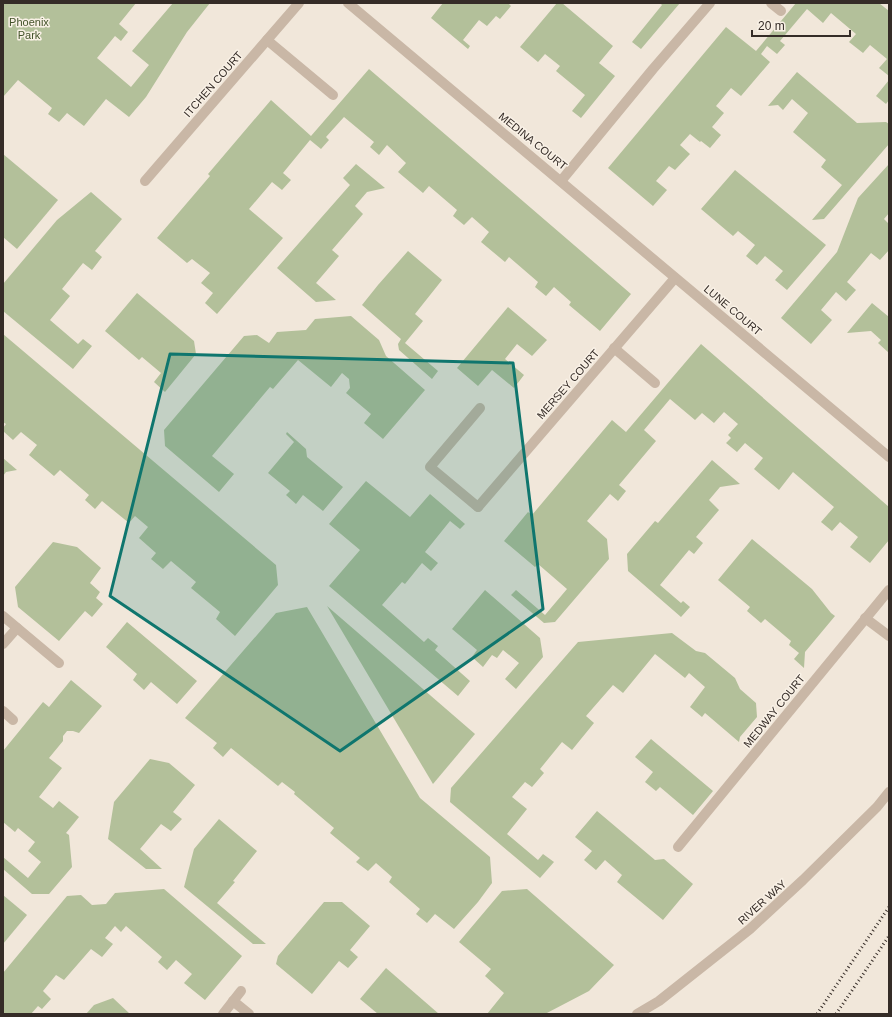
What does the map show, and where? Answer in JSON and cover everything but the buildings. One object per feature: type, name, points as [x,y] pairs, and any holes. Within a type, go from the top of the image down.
[{"type":"street","name":"ITCHEN COURT","points":[[145,181],[299,3]]},
{"type":"street","name":"MEDINA COURT","points":[[348,3],[561,181],[653,69],[710,3]]},
{"type":"street","points":[[772,3],[781,11]]},
{"type":"street","points":[[267,40],[333,96]]},
{"type":"street","name":"LUNE COURT","points":[[561,181],[889,457]]},
{"type":"street","name":"MERSEY COURT","points":[[480,408],[430,467],[478,507],[675,278]]},
{"type":"street","points":[[614,348],[655,383]]},
{"type":"street","name":"MEDWAY COURT","points":[[678,847],[889,590]]},
{"type":"street","points":[[3,616],[59,663]]},
{"type":"street","points":[[865,618],[889,636]]},
{"type":"street","points":[[3,644],[17,628]]},
{"type":"street","points":[[3,711],[13,720]]},
{"type":"street","name":"RIVER WAY","points":[[637,1014],[659,1001],[750,929],[854,830],[877,807],[889,792]]},
{"type":"street","points":[[223,1014],[241,991]]},
{"type":"street","points":[[233,1001],[249,1014]]},
{"type":"highlighted area","points":[[170,354],[513,363],[543,609],[340,751],[110,596]]},
{"type":"green space","name":"Phoenix Park","points":[[3,3],[136,3],[119,24],[128,32],[121,41],[115,36],[97,58],[131,87],[149,65],[132,51],[173,3],[210,3],[187,32],[146,97],[129,117],[106,99],[84,126],[67,113],[59,122],[48,114],[52,108],[18,80],[3,97]]},
{"type":"green space","points":[[443,3],[508,3],[511,6],[500,19],[496,16],[487,26],[479,20],[463,40],[470,46],[468,49],[431,18]]},
{"type":"green space","points":[[557,3],[562,3],[613,46],[599,63],[615,76],[581,118],[572,111],[585,95],[556,71],[560,66],[545,54],[538,62],[520,47]]},
{"type":"green space","points":[[660,3],[680,3],[641,49],[632,42],[662,5]]},
{"type":"green space","points":[[796,3],[879,3],[889,11],[889,76],[879,68],[887,59],[870,45],[863,53],[849,42],[856,34],[831,13],[823,23],[807,9],[780,41],[785,45],[777,54],[767,46],[761,54],[770,62],[741,96],[731,88],[716,106],[724,113],[712,127],[721,135],[710,148],[690,134],[680,145],[690,154],[675,170],[669,166],[656,181],[667,190],[653,206],[608,168],[726,27],[756,51]]},
{"type":"green space","points":[[369,69],[631,294],[600,331],[569,305],[571,302],[554,287],[546,296],[535,287],[538,282],[509,257],[505,262],[481,242],[489,232],[472,217],[464,225],[453,216],[457,210],[429,186],[423,193],[398,172],[406,163],[387,145],[379,155],[370,147],[374,142],[344,117],[326,137],[329,140],[321,149],[310,140],[283,173],[291,180],[282,190],[272,182],[249,209],[283,238],[217,314],[205,303],[213,293],[201,283],[210,273],[192,259],[187,263],[157,238],[210,176],[208,174],[271,100],[311,136]]},
{"type":"green space","points":[[797,72],[857,123],[886,122],[889,124],[889,144],[824,219],[812,220],[842,185],[821,167],[826,160],[793,132],[808,113],[792,99],[783,110],[778,105],[768,106]]},
{"type":"green space","points":[[889,80],[889,100],[886,104],[876,96]]},
{"type":"green space","points":[[3,154],[58,200],[17,249],[3,237]]},
{"type":"green space","points":[[356,164],[385,188],[367,192],[355,206],[363,214],[332,250],[339,256],[316,283],[336,300],[316,302],[277,268],[350,185],[343,178]]},
{"type":"green space","points":[[889,164],[889,213],[884,219],[889,224],[889,250],[880,260],[871,253],[847,282],[856,290],[846,301],[836,292],[821,310],[832,320],[811,344],[781,318],[837,252],[858,198]]},
{"type":"green space","points":[[735,170],[826,245],[787,290],[775,280],[783,271],[765,256],[757,265],[746,256],[755,245],[738,231],[733,236],[701,209]]},
{"type":"green space","points":[[91,192],[122,219],[95,251],[102,257],[92,270],[83,263],[62,289],[70,296],[50,320],[78,344],[83,339],[92,346],[73,369],[3,311],[3,284],[57,220]]},
{"type":"green space","points":[[408,251],[442,280],[415,314],[423,321],[405,343],[438,371],[432,379],[399,350],[398,344],[401,339],[362,305]]},
{"type":"green space","points":[[137,293],[194,341],[196,354],[165,392],[154,382],[161,373],[142,357],[139,360],[105,331]]},
{"type":"green space","points":[[872,303],[889,317],[889,353],[878,343],[881,340],[871,331],[847,333]]},
{"type":"green space","points":[[508,307],[547,340],[532,356],[517,344],[505,359],[524,375],[514,388],[492,370],[478,386],[457,368]]},
{"type":"green space","points":[[351,316],[379,340],[386,356],[425,390],[383,439],[364,423],[371,414],[346,393],[350,388],[349,379],[342,373],[331,387],[298,360],[273,389],[270,387],[212,456],[234,474],[219,492],[165,446],[164,430],[244,336],[257,335],[269,343],[277,332],[306,330],[315,319]]},
{"type":"green space","points":[[3,334],[276,565],[278,585],[235,636],[216,619],[220,612],[191,588],[196,582],[171,561],[163,569],[151,559],[156,553],[139,538],[148,527],[135,516],[129,523],[102,501],[95,509],[85,500],[89,495],[60,470],[54,476],[29,455],[37,445],[21,432],[13,440],[3,431],[6,424],[3,422]]},
{"type":"green space","points":[[701,344],[889,507],[889,540],[870,563],[850,547],[858,537],[840,522],[832,531],[821,522],[834,507],[793,472],[779,490],[754,469],[763,458],[745,443],[737,452],[726,443],[731,438],[728,435],[738,424],[724,412],[714,423],[702,413],[695,420],[670,399],[644,430],[656,441],[619,485],[626,491],[618,501],[610,494],[587,521],[607,539],[609,559],[555,622],[544,623],[511,595],[516,590],[545,615],[567,589],[538,564],[535,567],[504,541],[528,512],[532,515],[612,420],[626,432]]},
{"type":"green space","points":[[287,432],[306,449],[307,457],[343,487],[323,511],[303,495],[296,504],[286,495],[290,491],[268,473],[294,442],[286,434]]},
{"type":"green space","points":[[3,458],[17,470],[6,472],[3,476]]},
{"type":"green space","points":[[712,460],[740,484],[720,487],[709,500],[719,510],[696,537],[703,543],[694,554],[689,550],[660,585],[681,603],[683,601],[690,607],[681,617],[628,571],[627,554],[655,521],[658,523]]},
{"type":"green space","points":[[366,481],[410,517],[430,494],[465,524],[460,529],[450,521],[425,552],[438,563],[431,571],[422,563],[405,584],[402,582],[382,605],[424,642],[428,638],[438,646],[435,650],[470,681],[458,696],[329,586],[360,550],[329,524]]},
{"type":"green space","points":[[752,539],[812,589],[835,616],[805,652],[804,668],[794,659],[799,653],[789,645],[791,641],[765,619],[761,623],[747,611],[750,607],[718,580]]},
{"type":"green space","points":[[53,542],[77,547],[101,568],[90,583],[100,592],[96,598],[103,604],[92,617],[85,611],[59,641],[18,607],[15,587]]},
{"type":"green space","points":[[485,590],[540,638],[543,657],[516,689],[505,679],[519,663],[503,650],[497,658],[492,655],[483,667],[472,657],[477,650],[452,629]]},
{"type":"green space","points":[[327,606],[475,734],[433,784]]},
{"type":"green space","points":[[307,607],[420,798],[490,857],[492,883],[478,902],[454,929],[435,914],[427,923],[416,914],[420,909],[389,882],[392,877],[376,863],[368,871],[356,862],[360,858],[330,833],[334,828],[294,794],[295,792],[282,782],[278,786],[231,748],[223,757],[213,748],[217,743],[185,718],[276,613]]},
{"type":"green space","points":[[127,622],[197,681],[177,704],[151,682],[144,690],[133,680],[137,674],[106,647]]},
{"type":"green space","points":[[672,633],[696,651],[705,653],[735,678],[740,689],[756,703],[757,717],[740,737],[739,742],[705,713],[702,717],[690,707],[705,687],[689,673],[685,678],[655,654],[623,693],[613,685],[586,716],[594,723],[572,750],[562,742],[540,769],[544,773],[532,787],[525,782],[512,797],[527,809],[507,834],[538,860],[543,854],[554,862],[540,878],[450,802],[451,788],[578,642]]},
{"type":"green space","points":[[71,680],[102,706],[79,733],[67,731],[63,736],[63,741],[49,758],[62,768],[39,797],[53,808],[59,801],[79,817],[66,833],[69,835],[72,867],[49,894],[32,894],[3,869],[3,857],[28,878],[41,862],[28,851],[35,842],[18,828],[15,832],[3,822],[3,751],[43,702],[49,707]]},
{"type":"green space","points":[[651,739],[713,791],[693,815],[660,787],[656,791],[645,782],[653,772],[635,757]]},
{"type":"green space","points":[[150,759],[169,763],[195,785],[173,812],[182,819],[171,831],[161,824],[140,849],[162,869],[146,869],[108,839],[114,802]]},
{"type":"green space","points":[[597,811],[655,860],[664,859],[693,884],[663,920],[617,882],[622,875],[605,860],[596,870],[584,860],[592,851],[575,837]]},
{"type":"green space","points":[[219,819],[257,851],[233,881],[235,882],[217,903],[266,944],[253,944],[184,887],[194,849]]},
{"type":"green space","points":[[164,889],[242,956],[205,1000],[184,983],[192,974],[176,960],[167,970],[158,962],[162,957],[126,926],[121,932],[115,926],[105,938],[113,944],[102,957],[91,949],[64,980],[56,975],[43,991],[51,999],[42,1009],[38,1006],[31,1014],[3,1014],[3,973],[67,896],[81,895],[92,905],[106,904],[115,893]]},
{"type":"green space","points":[[527,889],[614,965],[589,991],[545,1014],[487,1014],[504,993],[485,976],[491,969],[459,942],[502,891]]},
{"type":"green space","points":[[3,895],[27,915],[3,944]]},
{"type":"green space","points":[[324,902],[342,902],[370,926],[350,950],[358,957],[348,968],[339,961],[312,994],[276,964],[278,956]]},
{"type":"green space","points":[[386,968],[439,1014],[378,1014],[360,999]]},
{"type":"green space","points":[[113,998],[130,1014],[86,1014],[94,1005]]},
{"type":"railway","points":[[817,1014],[889,907]]},
{"type":"railway","points":[[836,1014],[889,936]]}]
